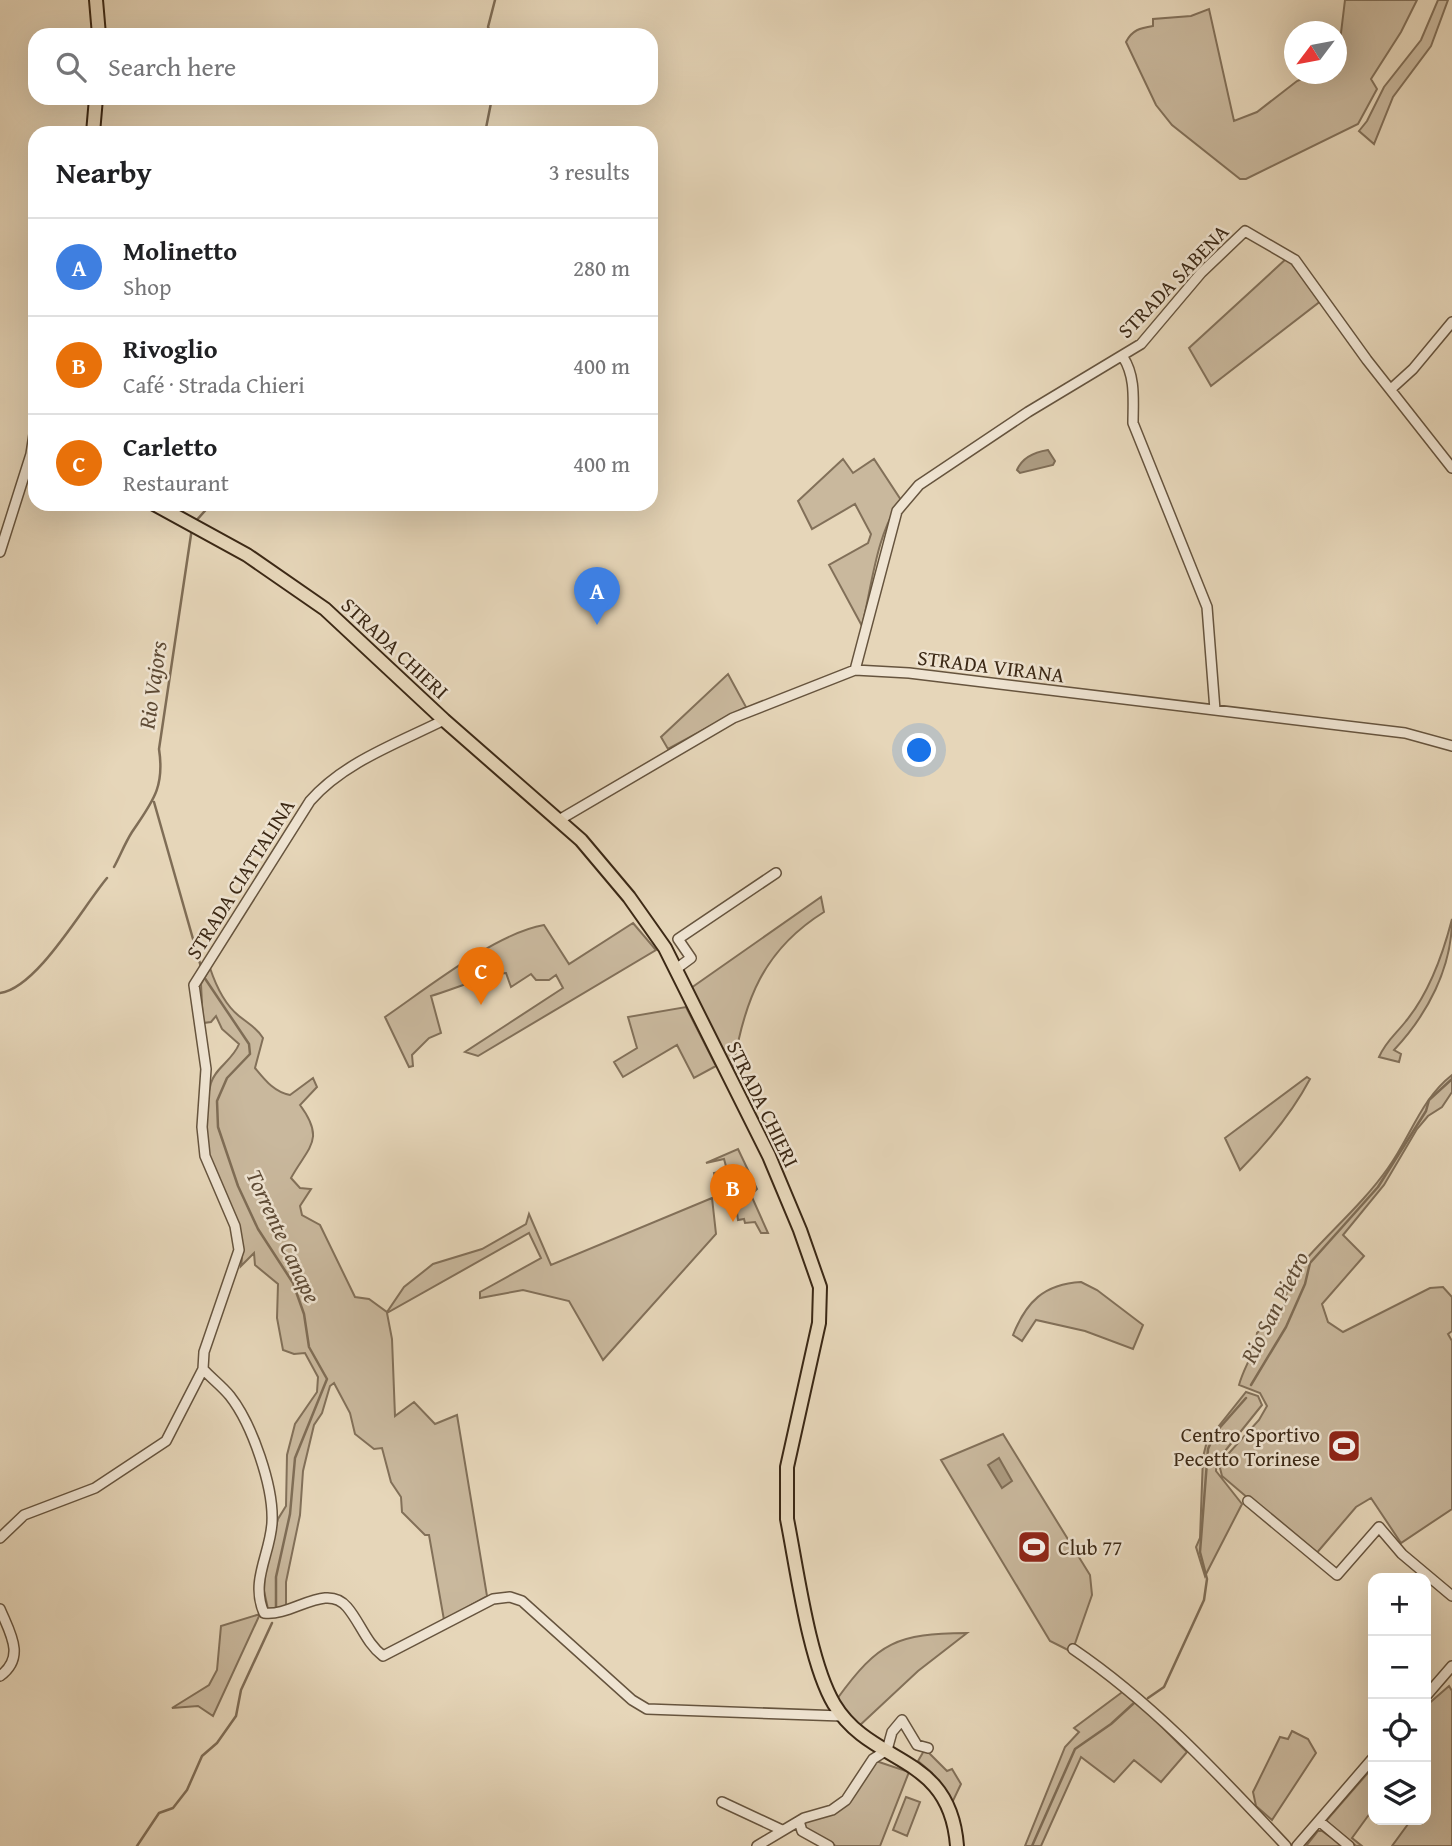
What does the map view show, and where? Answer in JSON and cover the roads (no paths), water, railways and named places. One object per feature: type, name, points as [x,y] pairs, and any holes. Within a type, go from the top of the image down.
[{"type":"main road","points":[[96,0],[98,28]]},
{"type":"main road","points":[[94,126],[95,105]]},
{"type":"main road","name":"STRADA CHIERI","points":[[166,511],[247,555],[325,609],[444,720],[581,840],[629,897],[665,948],[769,1156],[820,1287],[820,1323],[787,1467],[784,1495],[789,1531],[822,1677],[842,1716],[867,1742],[887,1749],[916,1767],[933,1784],[949,1813],[957,1846]]},
{"type":"street","name":"STRADA SABENA","points":[[855,670],[897,511],[919,485],[969,450],[1141,344],[1201,273],[1245,231],[1295,260],[1452,468]]},
{"type":"street","points":[[1391,389],[1413,369],[1452,322]]},
{"type":"street","points":[[1123,356],[1135,396],[1133,423],[1207,607],[1215,710]]},
{"type":"street","points":[[0,552],[28,463]]},
{"type":"street","name":"STRADA VIRANA","points":[[559,820],[733,718],[855,670],[909,673],[1405,733],[1452,746]]},
{"type":"street","name":"STRADA CIATTALINA","points":[[0,1538],[24,1515],[95,1488],[156,1450],[174,1430],[203,1369],[204,1353],[239,1250],[235,1226],[205,1156],[202,1127],[206,1069],[194,985],[310,801],[324,785],[349,768],[444,720]]},
{"type":"street","points":[[676,969],[691,958],[678,939],[775,873]]},
{"type":"street","points":[[203,1369],[230,1396],[248,1426],[271,1500],[272,1525],[261,1565],[259,1600],[264,1613],[275,1614],[322,1597],[335,1597],[346,1606],[376,1651],[383,1656],[493,1599],[510,1597],[522,1601],[632,1700],[647,1709],[842,1716]]},
{"type":"street","points":[[1248,1501],[1337,1575],[1380,1527],[1402,1554],[1452,1596]]},
{"type":"street","points":[[0,1609],[15,1652],[14,1661],[0,1675]]},
{"type":"street","points":[[1073,1649],[1118,1679],[1172,1729],[1286,1846]]},
{"type":"street","points":[[1431,1690],[1452,1666]]},
{"type":"street","points":[[757,1846],[799,1821],[832,1810],[846,1800],[873,1759],[887,1749],[892,1732],[902,1720],[917,1745],[928,1748]]},
{"type":"street","points":[[1297,1846],[1370,1762]]},
{"type":"street","points":[[722,1802],[782,1830]]},
{"type":"street","points":[[799,1821],[802,1831],[829,1846]]},
{"type":"street","points":[[1319,1822],[1349,1846]]},
{"type":"waterway","name":"Rio Vajors","points":[[488,28],[495,0]]},
{"type":"waterway","name":"Rio Vajors","points":[[486,126],[491,105]]},
{"type":"waterway","name":"Rio Vajors","points":[[195,522],[205,511]]},
{"type":"waterway","name":"Rio Vajors","points":[[114,867],[129,836],[151,803],[158,784],[159,749],[192,528]]},
{"type":"waterway","name":"Torrente Canape","points":[[154,802],[201,967]]},
{"type":"waterway","name":"Rio Vajors","points":[[0,993],[14,988],[44,962],[107,878]]},
{"type":"waterway","name":"Torrente Canape","points":[[204,977],[249,1044],[250,1054],[227,1078],[217,1101],[218,1127],[238,1186],[258,1229],[293,1283],[304,1314],[309,1347],[327,1379],[295,1458],[290,1514],[276,1577],[276,1607]]},
{"type":"waterway","name":"Rio San Pietro","points":[[1251,1385],[1286,1327],[1305,1284],[1310,1263],[1378,1187],[1426,1111],[1429,1100],[1452,1079]]},
{"type":"waterway","name":"Rio San Pietro","points":[[1148,1698],[1164,1687],[1204,1600],[1207,1579],[1200,1552],[1208,1449],[1215,1433],[1246,1398]]},
{"type":"waterway","name":"Torrente Canape","points":[[137,1846],[159,1813],[173,1808],[187,1790],[202,1756],[217,1743],[236,1716],[241,1690],[272,1623]]},
{"type":"waterway","name":"Rio San Pietro","points":[[1032,1846],[1075,1749],[1111,1724],[1134,1703]]},
{"type":"place","name":"Molinetto","points":[[597,625]]},
{"type":"place","name":"Carletto","points":[[481,1005]]},
{"type":"place","name":"Rivoglio","points":[[733,1222]]},
{"type":"place","name":"Centro Sportivo Pecetto Torinese","points":[[1344,1446]]},
{"type":"place","name":"Club 77","points":[[1034,1547]]}]
